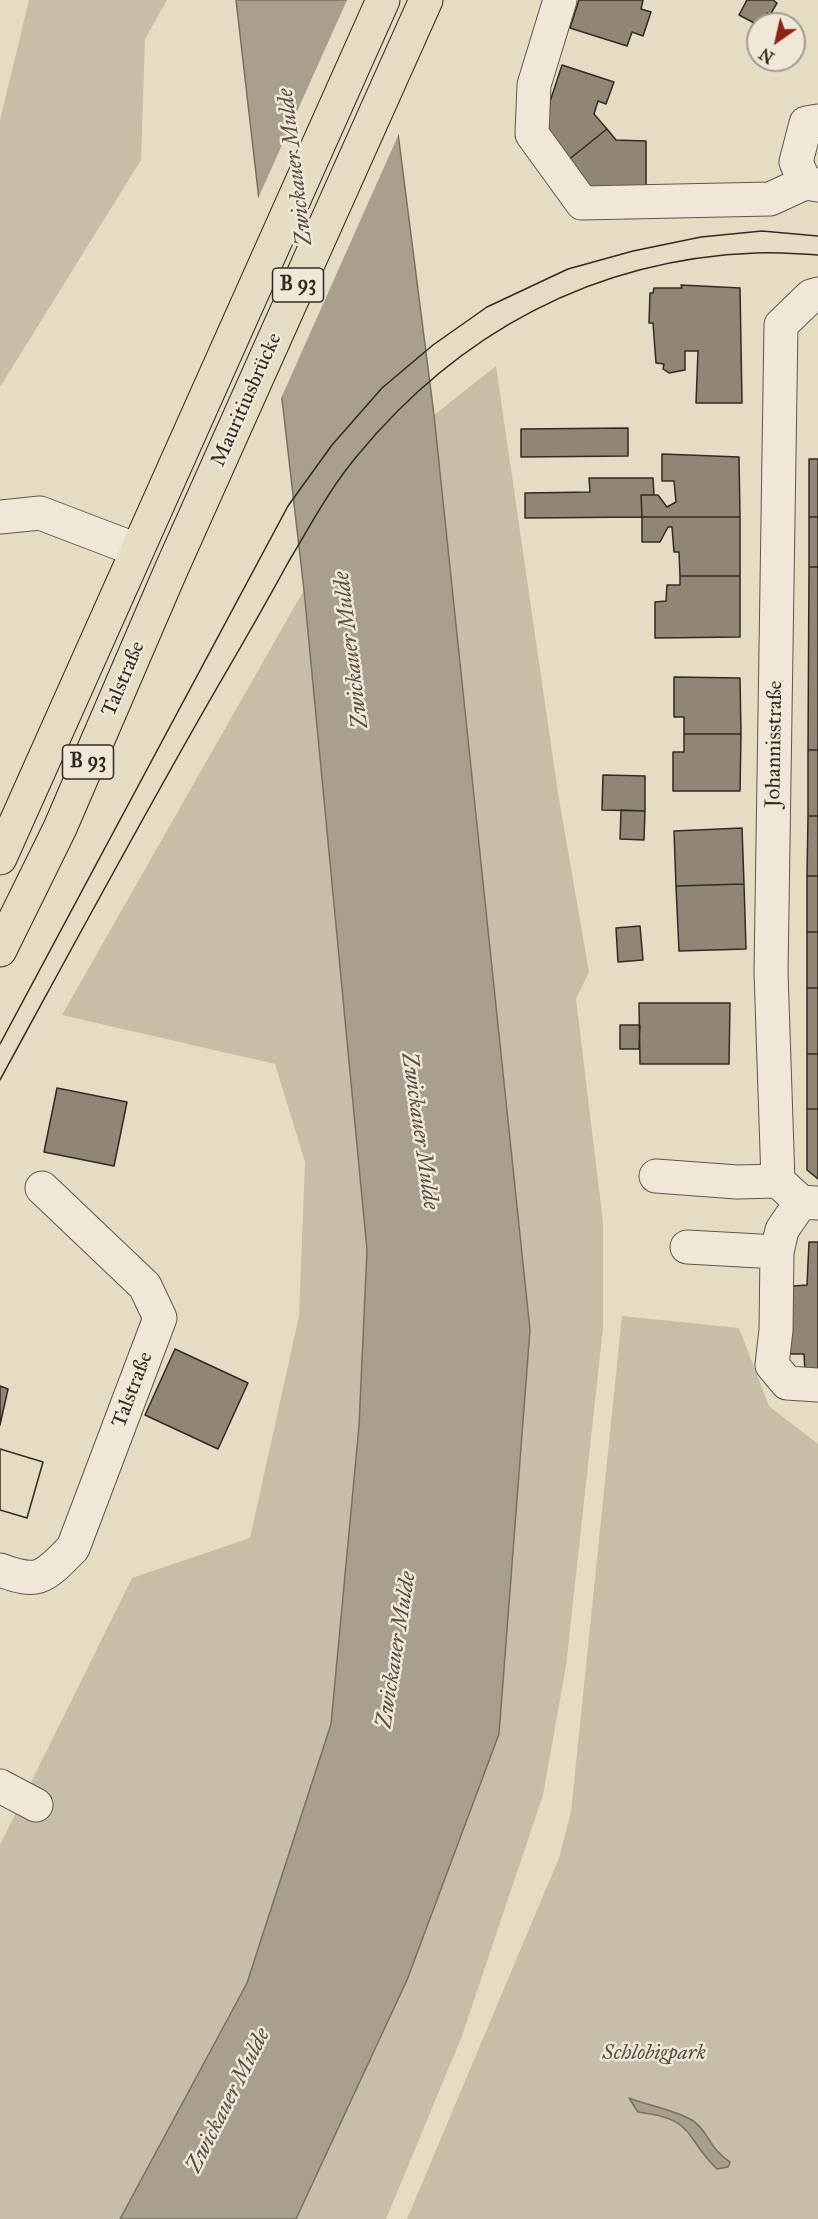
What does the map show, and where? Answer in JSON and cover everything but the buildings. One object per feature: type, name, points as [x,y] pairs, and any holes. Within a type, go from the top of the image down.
[{"type":"main road","name":"Mauritiusbrücke","points":[[137,550],[383,0]]},
{"type":"main road","name":"Mauritiusbrücke","points":[[171,570],[426,0]]},
{"type":"main road","name":"Talstraße","points":[[0,858],[137,550]]},
{"type":"main road","name":"Talstraße","points":[[0,950],[60,828],[171,570]]},
{"type":"street","points":[[560,0],[534,85],[531,134],[582,202],[770,199],[812,184],[796,162],[806,123],[818,121]]},
{"type":"street","name":"Johannisstraße","points":[[799,1196],[771,972],[781,325],[811,296],[818,294]]},
{"type":"street","points":[[0,517],[40,513],[137,550]]},
{"type":"street","points":[[656,1176],[737,1182],[799,1196],[779,1241],[776,1330],[772,1365],[787,1383],[818,1385]]},
{"type":"street","name":"Talstraße","points":[[0,1570],[25,1580],[47,1574],[73,1548],[160,1318],[145,1286],[42,1188]]},
{"type":"street","points":[[687,1247],[779,1241]]},
{"type":"street","points":[[0,1786],[36,1804]]},
{"type":"green space","points":[[29,0],[167,0],[145,39],[141,160],[0,387],[0,120]]},
{"type":"green space","points":[[496,366],[558,793],[589,972],[576,999],[603,1222],[603,1328],[566,1666],[543,1795],[462,2036],[386,2219],[296,2219],[407,1980],[499,1734],[530,1330],[434,415]]},
{"type":"green space","points":[[304,590],[367,1250],[359,1426],[331,1724],[247,1983],[120,2219],[0,2219],[0,1845],[132,1578],[250,1538],[299,1316],[305,1162],[275,1064],[62,1015]]},
{"type":"green space","name":"Schlobigpark","points":[[622,1316],[739,1328],[769,1406],[818,1444],[818,2219],[407,2219],[559,1858],[571,1812]]},
{"type":"water","name":"Zwickauer Mulde","points":[[236,0],[381,0],[434,415],[530,1330],[499,1734],[407,1980],[296,2219],[120,2219],[247,1983],[331,1724],[359,1426],[367,1250],[304,590]]},
{"type":"water","points":[[629,2098],[677,2113],[698,2124],[717,2151],[730,2162],[728,2167],[717,2169],[680,2124],[657,2115],[638,2112]]},
{"type":"pier","points":[[347,0],[384,0],[401,129],[279,403],[256,203]]},
{"type":"tram line","points":[[0,1044],[288,506],[332,445],[382,388],[433,345],[487,307],[568,269],[633,251],[701,237],[762,231],[818,236]]},
{"type":"tram line","points":[[0,1080],[162,784],[289,561],[347,468],[396,412],[439,373],[485,339],[534,311],[585,287],[640,270],[696,258],[764,253],[818,255]]}]
